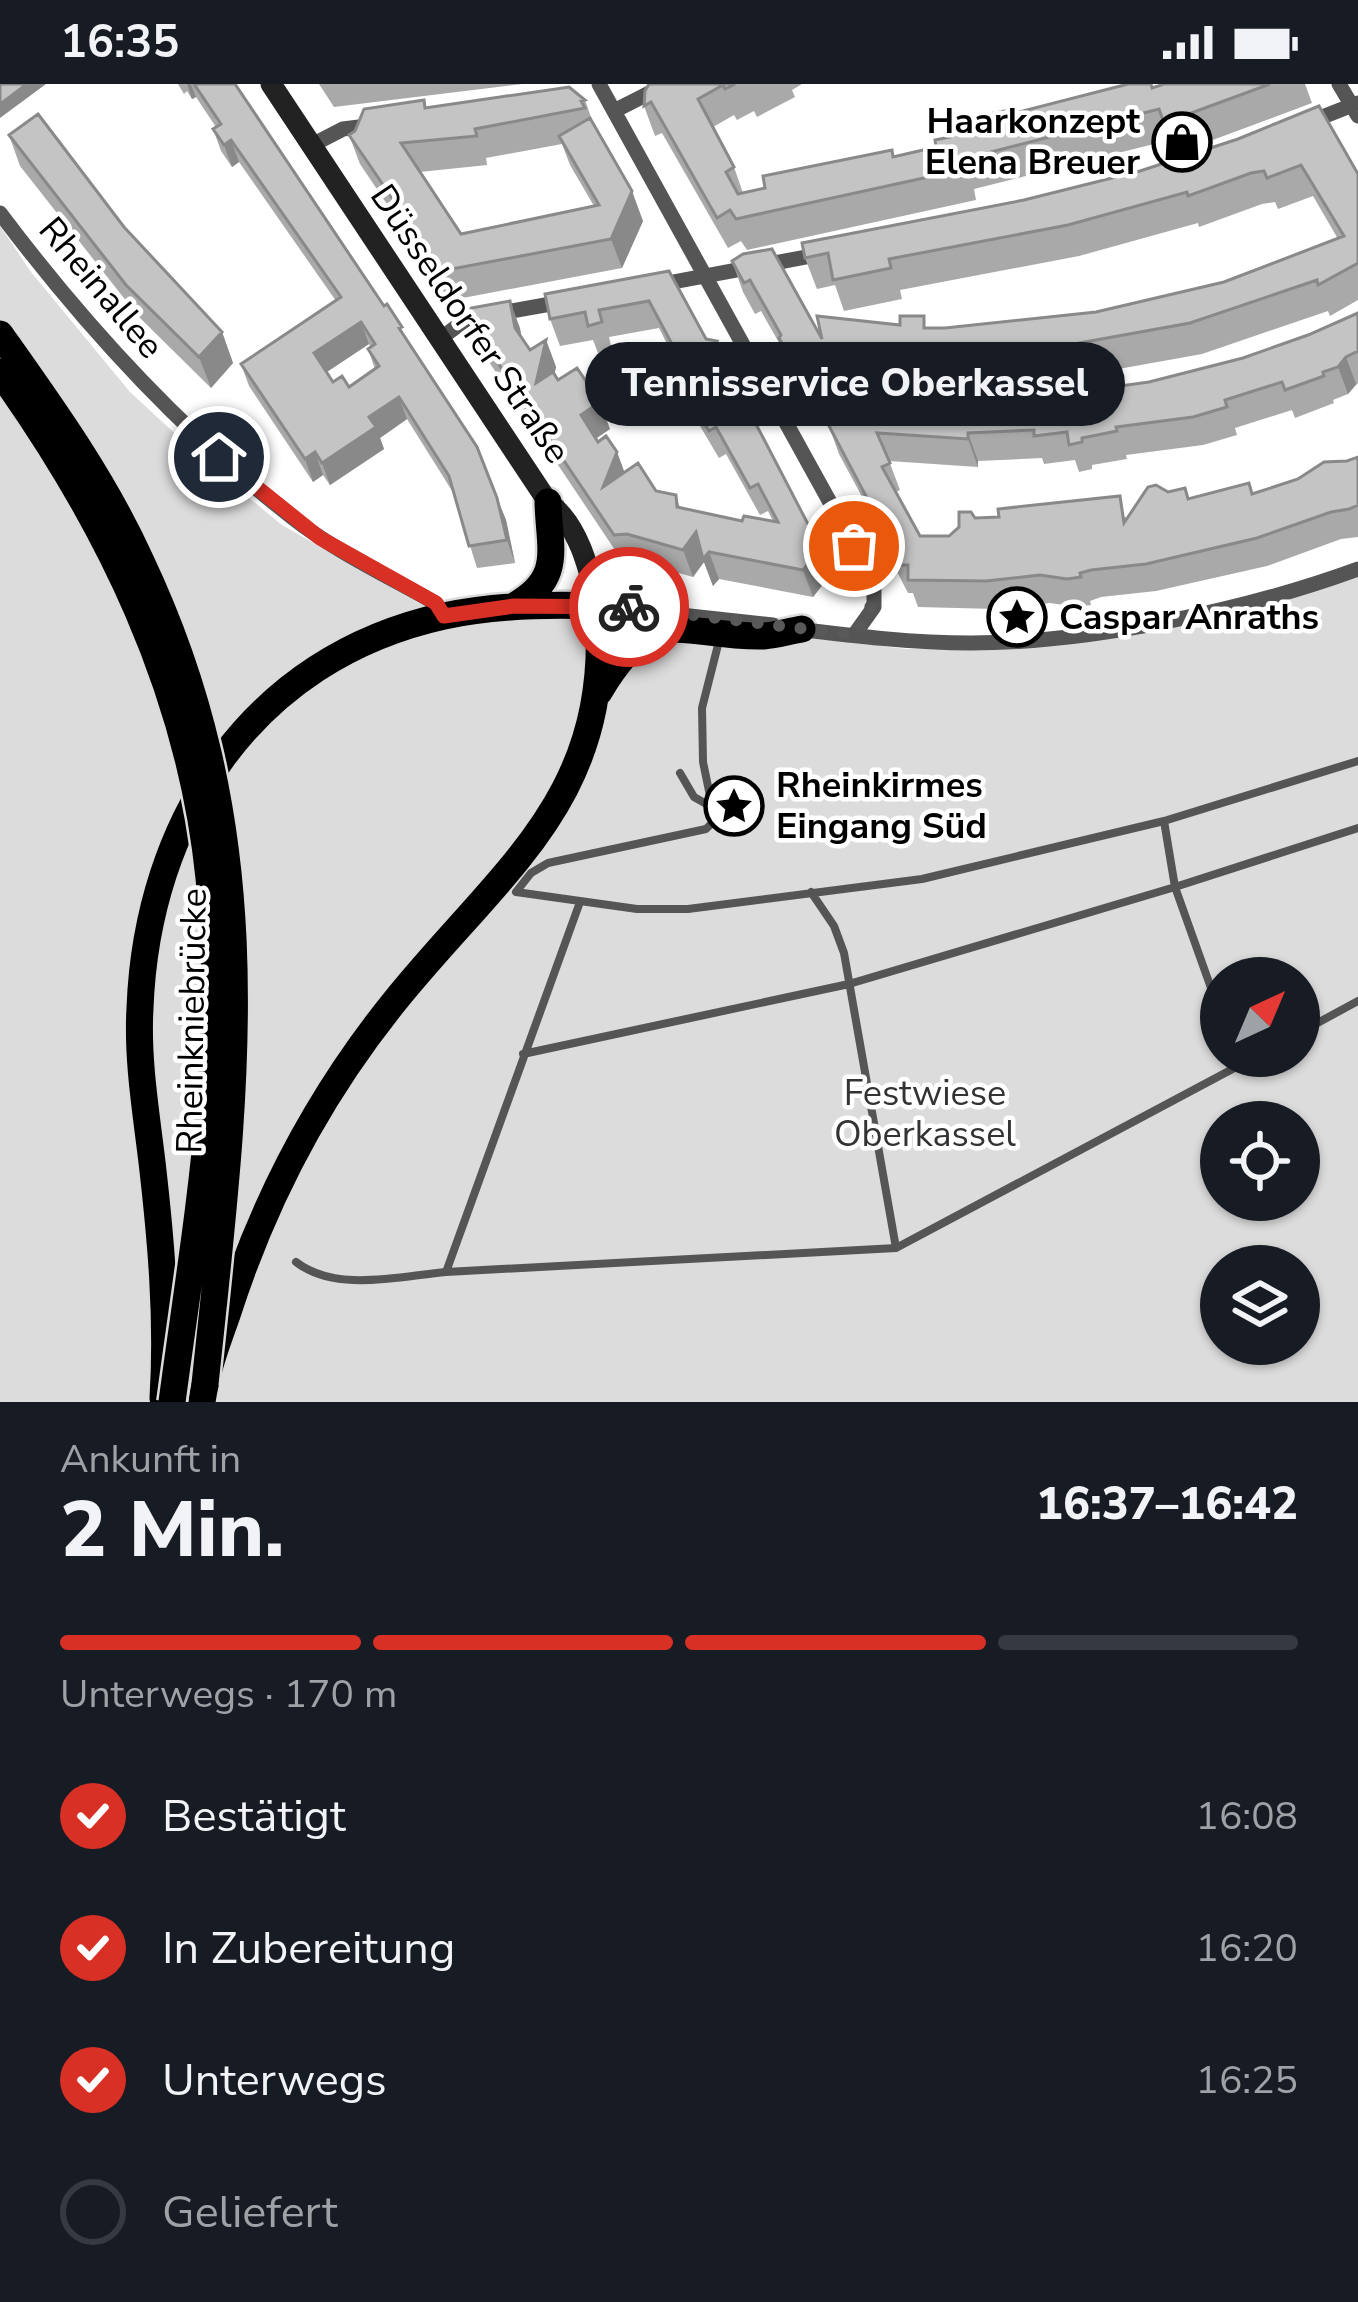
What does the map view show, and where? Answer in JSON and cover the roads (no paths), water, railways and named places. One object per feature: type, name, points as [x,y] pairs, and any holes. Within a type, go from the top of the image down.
[{"type":"highway","name":"Rheinkniebrücke","points":[[0,334],[101,483],[140,558],[189,680],[220,797],[236,964],[235,1052],[203,1393]]},
{"type":"highway","name":"Rheinkniebrücke","points":[[0,372],[81,493],[122,570],[181,728],[199,802],[211,899],[213,1048],[204,1163],[167,1402]]},
{"type":"highway","points":[[514,606],[534,593],[550,570],[553,539],[548,502]]},
{"type":"highway","points":[[167,1402],[164,1295],[139,1011],[146,930],[163,866],[186,811],[262,712],[350,650],[404,626],[514,606],[598,606],[597,696]]},
{"type":"highway","points":[[203,1393],[240,1274],[308,1127],[346,1066],[399,997],[529,849],[569,786],[597,696],[624,654],[664,630],[722,624],[764,636],[802,629]]},
{"type":"street","name":"Düsseldorfer Straße","points":[[271,84],[548,502],[564,514],[598,606]]},
{"type":"street","points":[[614,111],[668,84]]},
{"type":"street","points":[[1285,133],[1356,108],[1339,84]]},
{"type":"street","points":[[580,98],[602,89],[874,582],[874,607],[854,635]]},
{"type":"street","points":[[312,145],[343,129],[391,123]]},
{"type":"street","name":"Rheinallee","points":[[0,213],[89,326],[219,457],[320,538],[436,603],[444,616]]},
{"type":"street","points":[[640,288],[836,251]]},
{"type":"street","points":[[441,338],[467,319],[575,299]]},
{"type":"street","points":[[774,400],[889,410]]},
{"type":"street","points":[[802,629],[905,641],[977,643],[1079,634],[1250,602],[1358,569]]},
{"type":"street","points":[[598,606],[722,624]]},
{"type":"lane","points":[[722,624],[703,708],[699,763],[715,820],[706,829],[548,863],[531,873],[516,892],[637,910],[688,909],[922,879],[1164,821],[1358,761]]},
{"type":"lane","points":[[680,773],[694,797],[712,806]]},
{"type":"lane","points":[[1164,821],[1175,887],[1200,957]]},
{"type":"lane","points":[[523,1054],[849,984],[1358,828]]},
{"type":"lane","points":[[811,892],[834,926],[849,984],[896,1248]]},
{"type":"lane","points":[[446,1272],[580,902]]},
{"type":"lane","points":[[1320,1022],[1358,1001]]},
{"type":"lane","points":[[296,1262],[325,1275],[358,1280],[896,1248],[1208,1077]]},
{"type":"place","name":"Haarkonzept Elena Breuer","points":[[1182,142]]},
{"type":"place","name":"Tennisservice Oberkassel","points":[[854,546]]},
{"type":"place","name":"Caspar Anraths","points":[[1017,617]]},
{"type":"place","name":"Rheinkirmes Eingang Süd","points":[[734,806]]},
{"type":"park label","name":"Festwiese Oberkassel","points":[[925,1114]]}]
